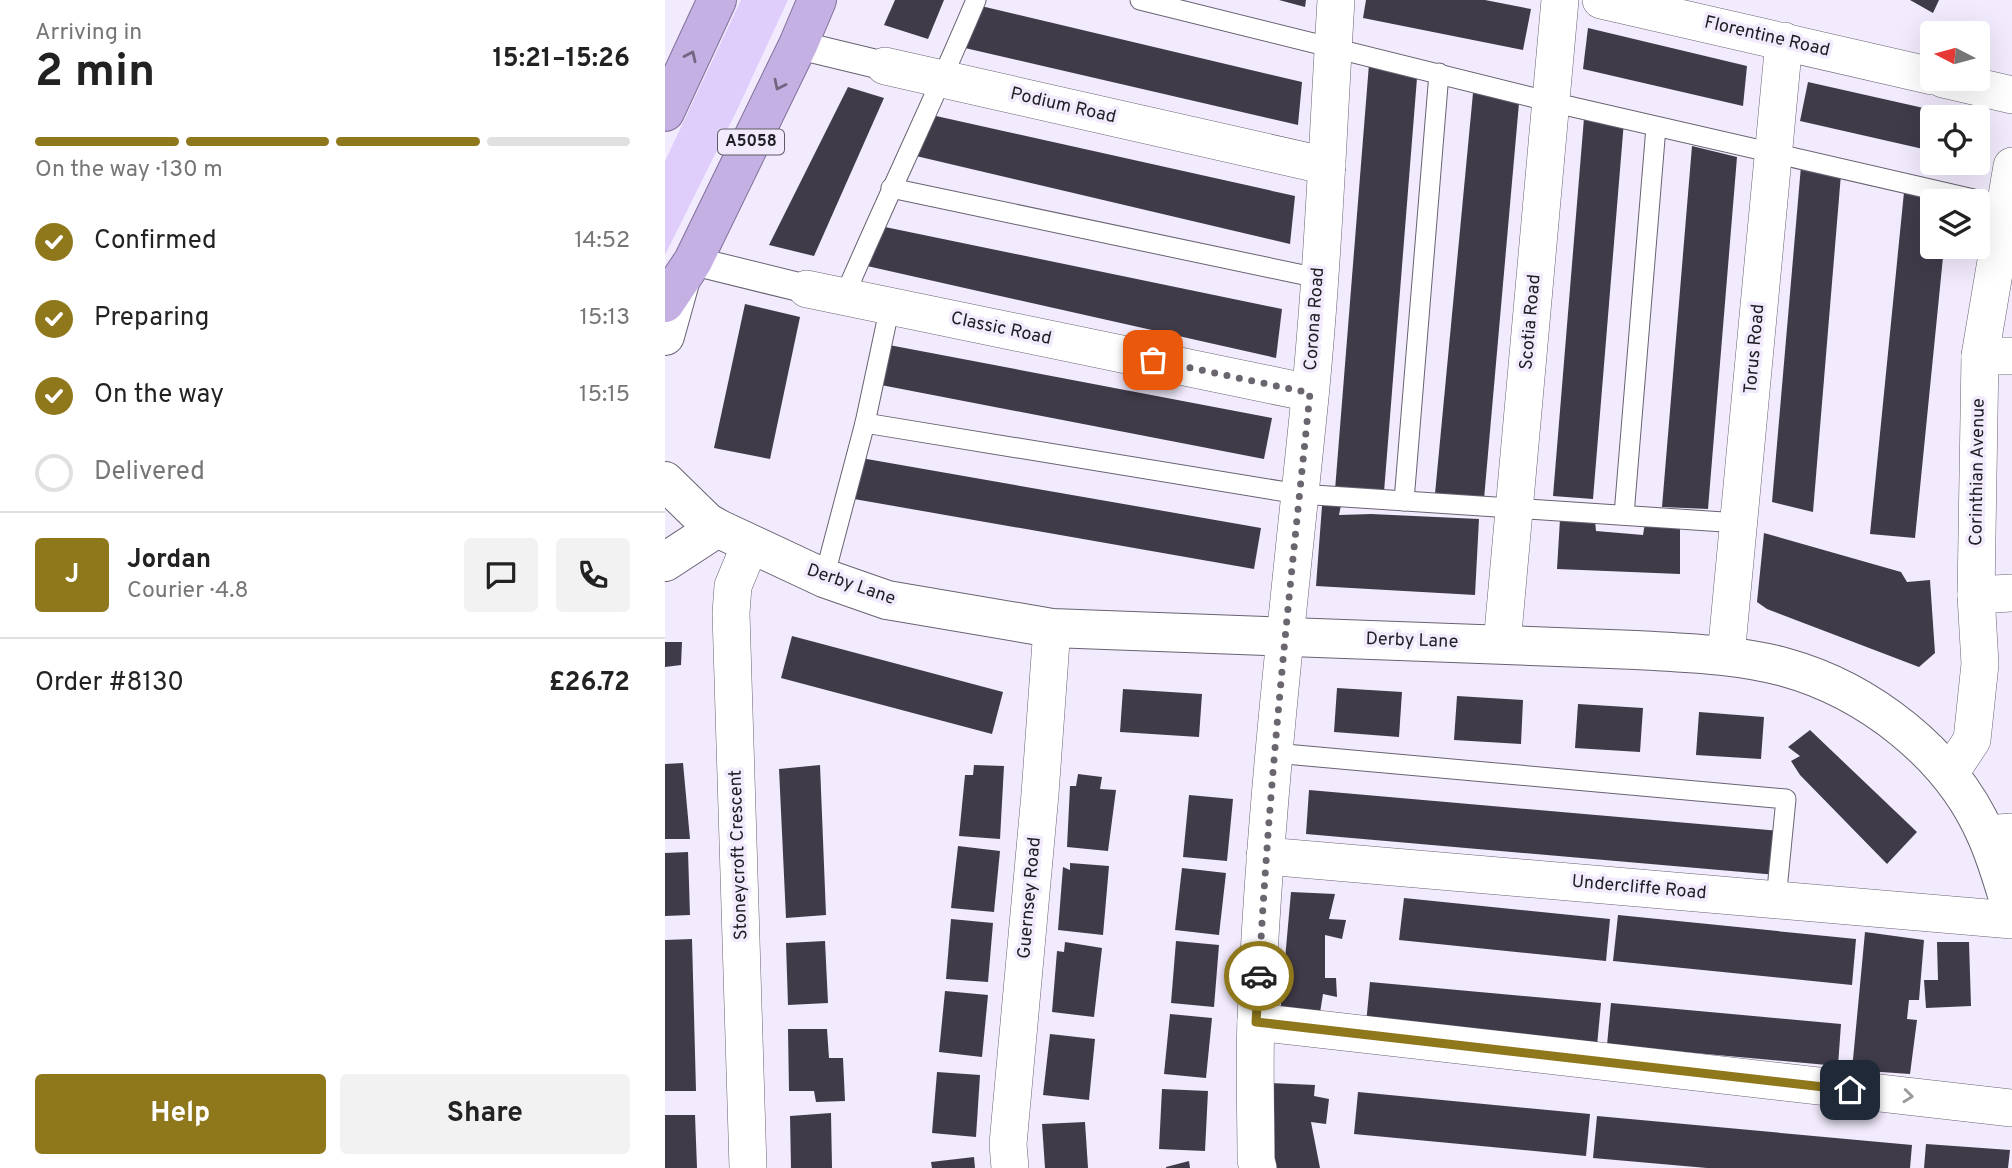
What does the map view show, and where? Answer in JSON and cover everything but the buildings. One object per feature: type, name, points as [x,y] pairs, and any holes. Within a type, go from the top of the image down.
[{"type":"highway","points":[[665,112],[717,0]]},
{"type":"highway","name":"A5058","points":[[679,282],[798,45],[817,0]]},
{"type":"street","name":"Corona Road","points":[[1258,1168],[1256,1022],[1265,856],[1310,393],[1336,0]]},
{"type":"street","name":"Scotia Road","points":[[1502,644],[1560,0]]},
{"type":"street","name":"Florentine Road","points":[[1601,0],[1920,73]]},
{"type":"street","name":"Torus Road","points":[[1726,656],[1784,41]]},
{"type":"street","name":"Podium Road","points":[[798,45],[1327,166]]},
{"type":"street","points":[[1990,90],[2012,95]]},
{"type":"street","name":"Corinthian Avenue","points":[[1950,773],[1972,740],[1980,664],[1976,595],[1996,356],[2004,206],[2012,166]]},
{"type":"street","name":"Classic Road","points":[[679,282],[807,289],[1310,393]]},
{"type":"street","points":[[665,337],[679,282]]},
{"type":"street","name":"Derby Lane","points":[[665,481],[725,532]]},
{"type":"street","name":"Derby Lane","points":[[665,514],[725,532],[824,578],[887,600],[1052,628],[1502,644],[1726,656],[1784,667],[1846,690],[1900,728],[1950,773],[1999,833],[2012,911]]},
{"type":"street","points":[[665,562],[725,532]]},
{"type":"street","name":"Stoneycroft Crescent","points":[[725,532],[733,586],[731,613],[748,1168]]},
{"type":"street","points":[[1976,595],[2012,593]]},
{"type":"street","name":"Guernsey Road","points":[[1010,1168],[1008,1144],[1040,794],[1052,628]]},
{"type":"street","name":"Undercliffe Road","points":[[1265,856],[2012,920]]},
{"type":"street","points":[[1256,1022],[2012,1108]]},
{"type":"lane","points":[[844,297],[976,0]]},
{"type":"lane","points":[[1140,0],[1773,155],[2004,206]]},
{"type":"lane","points":[[1404,501],[1439,74]]},
{"type":"lane","points":[[1624,515],[1656,127]]},
{"type":"lane","points":[[891,188],[1318,278]]},
{"type":"lane","points":[[824,578],[865,423],[890,306]]},
{"type":"lane","points":[[865,423],[1299,494],[1739,523]]},
{"type":"lane","points":[[1274,754],[1786,799],[1776,900]]},
{"type":"shaded area","points":[[741,0],[788,0],[665,255],[665,161]]},
{"type":"way so far","points":[[1153,360],[1310,393],[1282,660],[1265,856],[1259,976]]},
{"type":"route","points":[[1259,976],[1256,1022],[1850,1090]]}]
